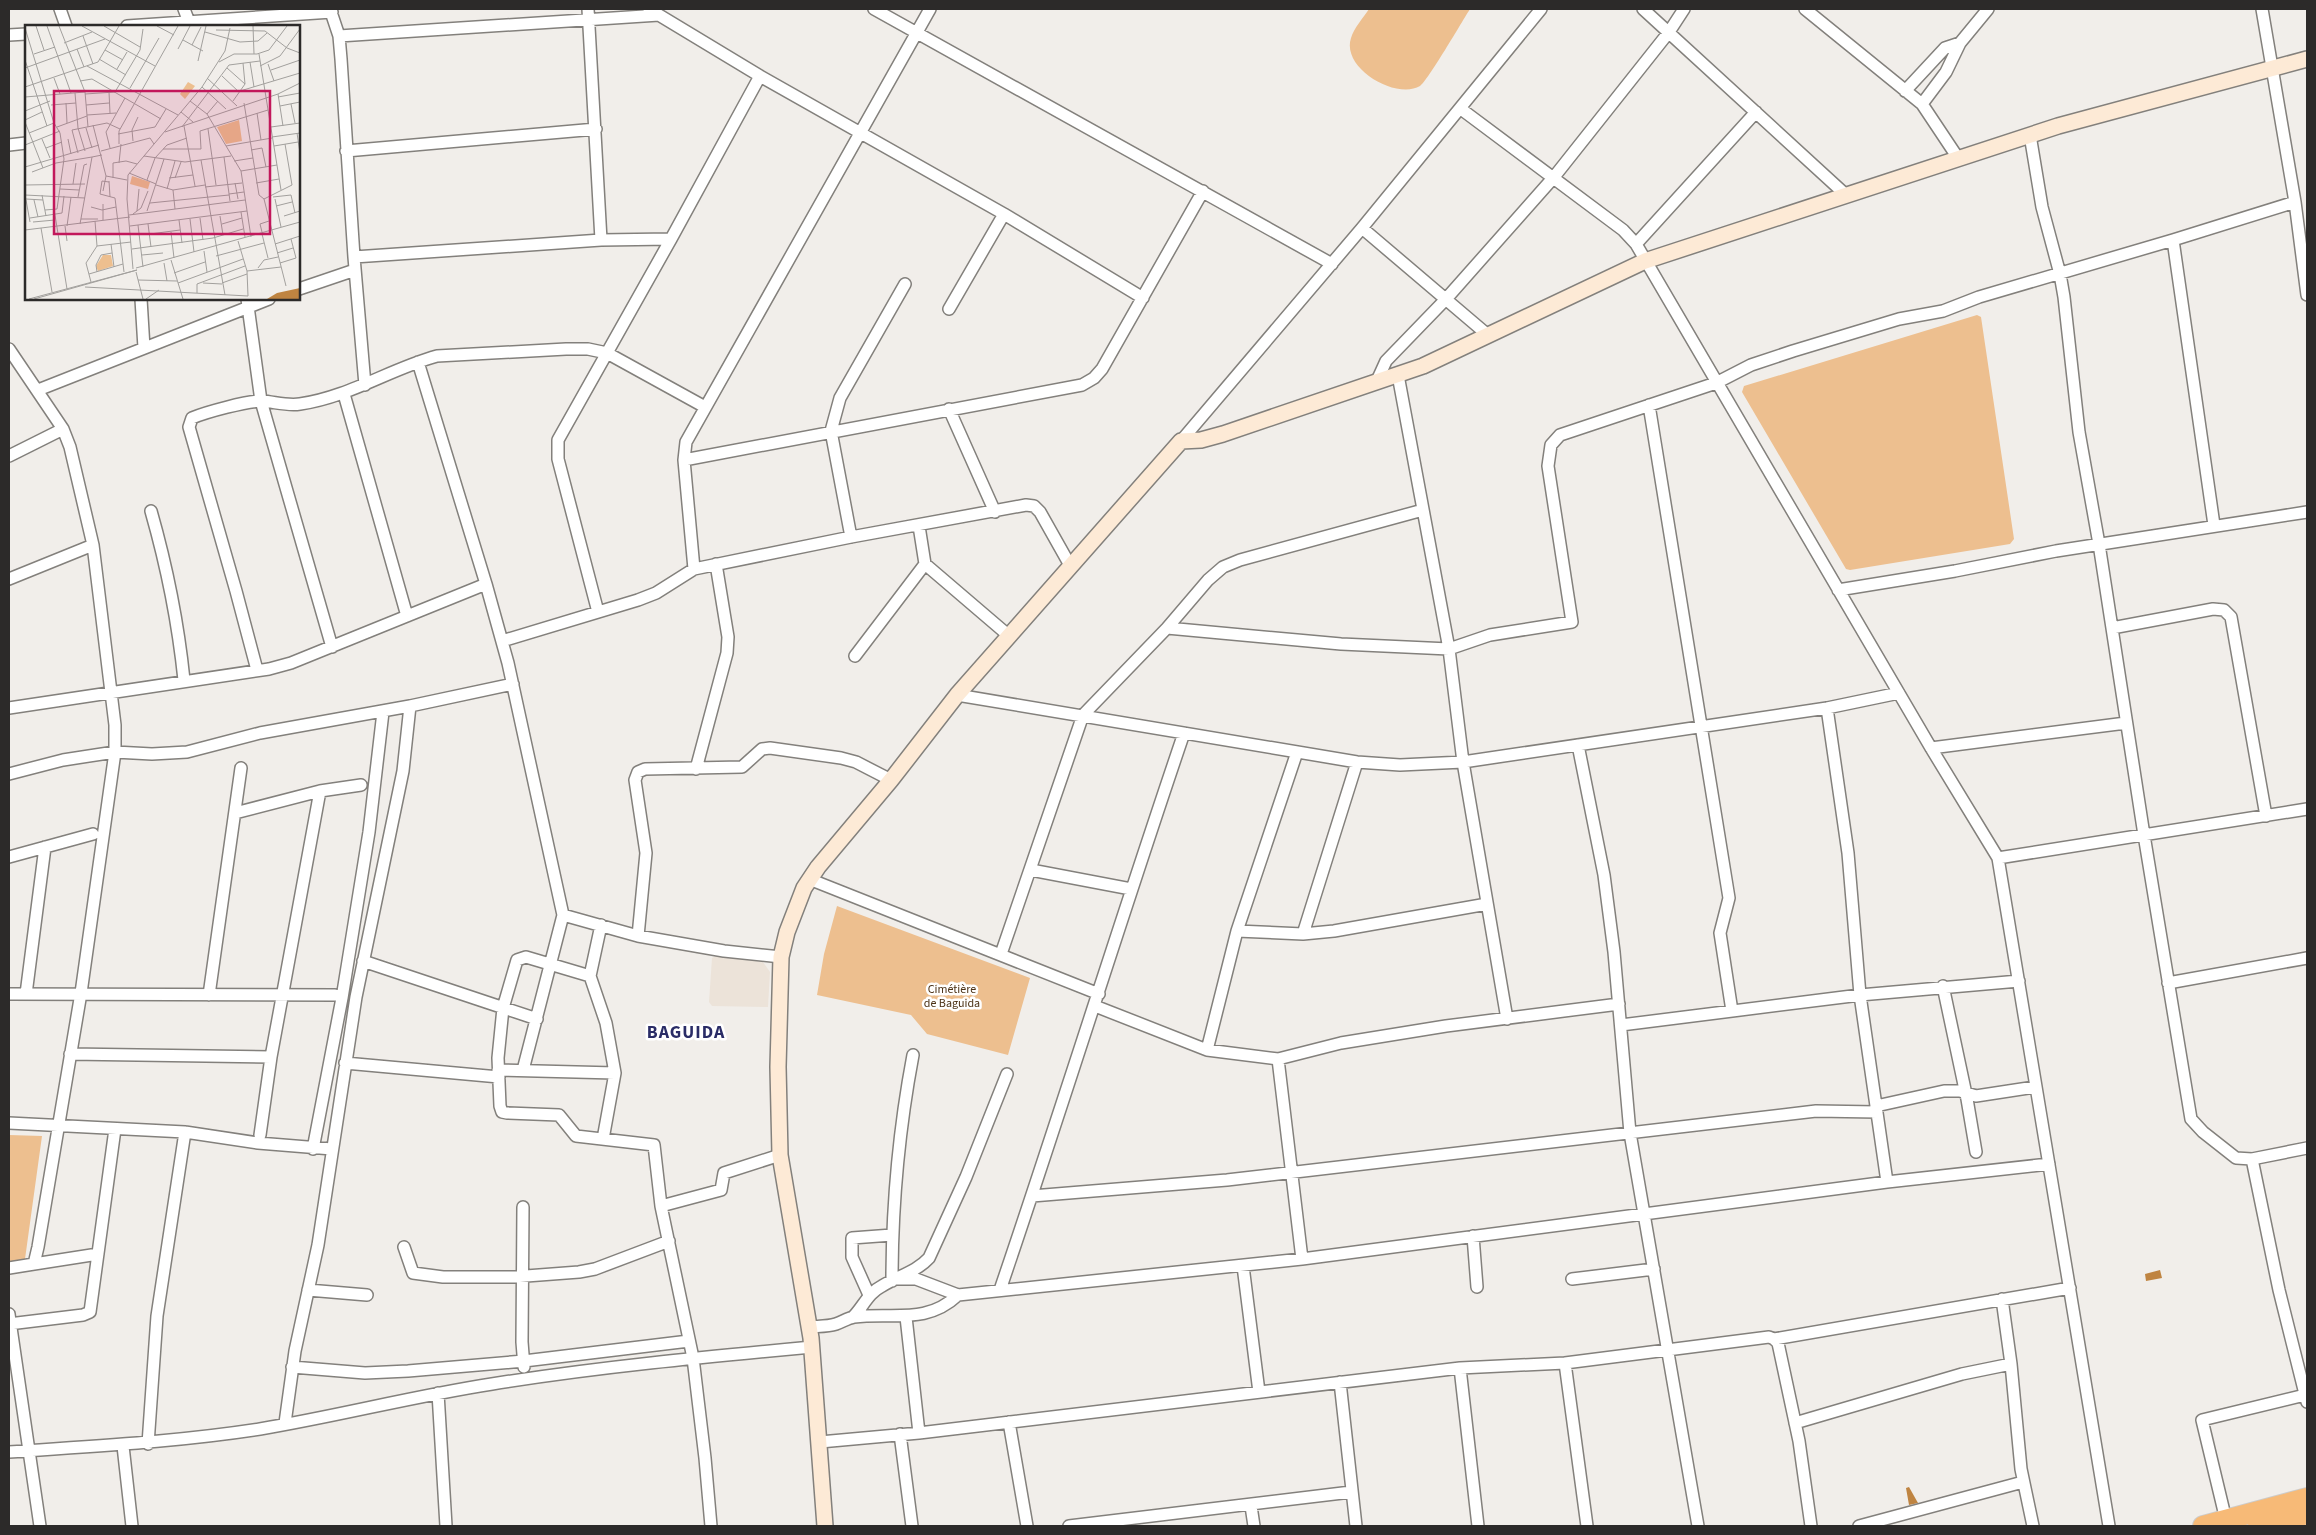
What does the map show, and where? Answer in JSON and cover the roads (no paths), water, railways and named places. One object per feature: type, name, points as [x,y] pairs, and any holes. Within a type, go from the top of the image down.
[{"type":"highway","points":[[2203,1526],[2307,1498]]},
{"type":"highway","points":[[2258,1526],[2307,1514]]},
{"type":"street","points":[[60,9],[66,25]]},
{"type":"street","points":[[184,9],[189,22]]},
{"type":"street","points":[[649,9],[663,12],[760,76],[1004,214],[1143,298]]},
{"type":"street","points":[[874,9],[1332,264]]},
{"type":"street","points":[[694,569],[684,460],[686,442],[862,133],[930,9]]},
{"type":"street","points":[[825,1526],[812,1347],[780,1155],[778,1067],[781,957],[787,932],[809,880],[891,780],[957,694],[1181,441],[1332,264],[1461,109],[1541,9]]},
{"type":"street","points":[[1643,9],[1846,195]]},
{"type":"street","points":[[1376,383],[1386,361],[1446,299],[1554,177],[1669,32],[1684,9]]},
{"type":"street","points":[[1806,9],[1922,104],[1958,158]]},
{"type":"street","points":[[2262,9],[2295,202],[2307,294]]},
{"type":"street","points":[[142,25],[189,22],[227,23],[331,10],[338,36],[365,385]]},
{"type":"street","points":[[1922,104],[1946,72],[1960,43],[1983,10]]},
{"type":"street","points":[[338,36],[588,14],[663,12]]},
{"type":"street","points":[[588,14],[601,240]]},
{"type":"street","points":[[9,35],[25,34]]},
{"type":"street","points":[[1905,91],[1945,48],[1960,43]]},
{"type":"street","points":[[1181,441],[1201,440],[1223,434],[1398,375],[1489,336],[1645,261],[2030,135],[2307,59]]},
{"type":"street","points":[[598,612],[558,459],[558,440],[760,76]]},
{"type":"street","points":[[1461,109],[1623,230],[1636,244],[1931,748],[1998,858],[2109,1526]]},
{"type":"street","points":[[1636,244],[1756,112]]},
{"type":"street","points":[[346,151],[596,129]]},
{"type":"street","points":[[2030,135],[2043,214],[2060,274],[2079,432],[2099,544],[2126,723],[2191,1119],[2203,1132],[2236,1158],[2252,1159],[2307,1148]]},
{"type":"street","points":[[9,145],[25,143]]},
{"type":"street","points":[[684,460],[1082,385],[1088,382],[1102,369],[1203,191]]},
{"type":"street","points":[[1167,628],[1341,644],[1449,650],[1490,635],[1572,622],[1548,466],[1551,445],[1560,435],[1570,430],[1716,383],[1751,365],[1802,348],[1899,318],[1943,311],[1979,297],[2295,202]]},
{"type":"street","points":[[949,309],[1004,214]]},
{"type":"street","points":[[1362,228],[1489,336]]},
{"type":"street","points":[[354,257],[601,240],[671,239]]},
{"type":"street","points":[[2173,240],[2214,525]]},
{"type":"street","points":[[300,289],[355,270]]},
{"type":"street","points":[[851,537],[830,431],[840,398],[904,284]]},
{"type":"street","points":[[141,300],[144,348]]},
{"type":"street","points":[[38,390],[144,348],[248,302],[263,300]]},
{"type":"street","points":[[248,302],[261,401],[332,647]]},
{"type":"street","points":[[9,349],[63,429],[70,447],[93,545],[116,725],[115,752],[80,995],[34,1264]]},
{"type":"street","points":[[256,670],[236,591],[189,427],[192,418],[201,414],[261,401],[279,404],[300,404],[344,394],[418,362],[437,356],[566,349],[588,349],[607,353],[705,407]]},
{"type":"street","points":[[418,362],[502,641],[563,915],[552,964],[523,1070]]},
{"type":"street","points":[[1398,375],[1449,650],[1463,762],[1507,1019]]},
{"type":"street","points":[[344,394],[407,616]]},
{"type":"street","points":[[1650,405],[1728,898],[1720,933],[1732,1011]]},
{"type":"street","points":[[949,409],[995,512]]},
{"type":"street","points":[[9,456],[63,429]]},
{"type":"street","points":[[502,641],[656,593],[694,569],[851,537],[1026,505],[1034,506],[1040,512],[1071,567]]},
{"type":"street","points":[[1000,954],[1031,870],[1083,716],[1167,628],[1208,580],[1223,567],[1240,560],[1423,510]]},
{"type":"street","points":[[151,511],[171,584],[178,623],[184,680]]},
{"type":"street","points":[[1838,590],[1955,571],[2099,544],[2307,512]]},
{"type":"street","points":[[918,526],[924,564],[1008,635]]},
{"type":"street","points":[[9,579],[93,545]]},
{"type":"street","points":[[696,769],[727,653],[728,637],[716,564]]},
{"type":"street","points":[[855,656],[924,564]]},
{"type":"street","points":[[9,708],[291,664],[486,584]]},
{"type":"street","points":[[2112,628],[2213,609],[2224,610],[2231,617],[2266,816]]},
{"type":"street","points":[[9,774],[63,760],[115,752],[152,754],[187,752],[260,733],[383,712],[513,684]]},
{"type":"street","points":[[957,694],[1357,762],[1400,765],[1463,762],[1827,708],[1899,693]]},
{"type":"street","points":[[284,1423],[292,1367],[318,1245],[344,1064],[363,961],[403,771],[410,706]]},
{"type":"street","points":[[1827,708],[1848,852],[1860,995],[1887,1182]]},
{"type":"street","points":[[313,1149],[342,998],[370,832],[383,712]]},
{"type":"street","points":[[1931,748],[2126,723]]},
{"type":"street","points":[[1000,1290],[1184,733]]},
{"type":"street","points":[[1578,745],[1604,875],[1619,1004],[1630,1133],[1698,1526]]},
{"type":"street","points":[[638,936],[646,853],[635,780],[638,772],[644,769],[742,767],[762,749],[770,748],[841,758],[856,762],[891,780]]},
{"type":"street","points":[[1208,1050],[1237,931],[1297,752]]},
{"type":"street","points":[[1303,934],[1357,762]]},
{"type":"street","points":[[209,995],[241,768]]},
{"type":"street","points":[[235,813],[320,791],[361,785]]},
{"type":"street","points":[[260,1135],[271,1057],[320,791]]},
{"type":"street","points":[[1998,858],[2307,809]]},
{"type":"street","points":[[9,857],[93,834]]},
{"type":"street","points":[[26,994],[45,847]]},
{"type":"street","points":[[1031,870],[1131,889]]},
{"type":"street","points":[[809,880],[1099,994]]},
{"type":"street","points":[[1237,931],[1303,934],[1487,904]]},
{"type":"street","points":[[563,915],[638,936],[724,951],[781,957]]},
{"type":"street","points":[[601,925],[590,976],[606,1023],[615,1073],[603,1139]]},
{"type":"street","points":[[590,976],[526,957],[518,960],[502,1008],[498,1073],[502,1112],[554,1114],[564,1119],[576,1136],[654,1145],[661,1206],[692,1358],[705,1458],[711,1526]]},
{"type":"street","points":[[2168,983],[2307,958]]},
{"type":"street","points":[[363,961],[537,1019]]},
{"type":"street","points":[[1621,1025],[1860,995],[1943,986],[2019,981]]},
{"type":"street","points":[[1943,986],[1976,1152]]},
{"type":"street","points":[[9,994],[335,995]]},
{"type":"street","points":[[1095,1006],[1208,1050],[1278,1059],[1341,1043],[1619,1004]]},
{"type":"street","points":[[70,1054],[271,1057]]},
{"type":"street","points":[[895,1280],[892,1235],[902,1113],[913,1055]]},
{"type":"street","points":[[1278,1059],[1302,1259]]},
{"type":"street","points":[[344,1064],[498,1073],[523,1070],[615,1073]]},
{"type":"street","points":[[853,1317],[869,1295],[922,1267],[929,1258],[966,1177],[1007,1074]]},
{"type":"street","points":[[1032,1196],[1227,1180],[1816,1111],[1877,1109],[1944,1091],[1956,1090],[1978,1096],[2035,1087]]},
{"type":"street","points":[[9,1123],[186,1132],[313,1149],[332,1149]]},
{"type":"street","points":[[40,1526],[29,1451],[14,1381],[9,1321],[83,1316],[90,1312],[115,1128]]},
{"type":"street","points":[[148,1444],[157,1316],[186,1132]]},
{"type":"street","points":[[661,1206],[721,1190],[724,1173],[780,1155]]},
{"type":"street","points":[[2226,1520],[2202,1420],[2306,1398],[2277,1282],[2252,1159]]},
{"type":"street","points":[[895,1280],[916,1279],[958,1295],[1302,1259],[1644,1216],[1887,1182],[2048,1164]]},
{"type":"street","points":[[522,1207],[522,1342],[526,1380]]},
{"type":"street","points":[[869,1295],[852,1257],[852,1238],[892,1235]]},
{"type":"street","points":[[1474,1236],[1477,1286]]},
{"type":"street","points":[[404,1247],[413,1273],[443,1277],[523,1277],[595,1269],[669,1241]]},
{"type":"street","points":[[9,1268],[98,1254]]},
{"type":"street","points":[[1243,1266],[1259,1392]]},
{"type":"street","points":[[1572,1279],[1654,1270]]},
{"type":"street","points":[[820,1442],[919,1433],[1460,1368],[1565,1363],[1769,1337],[1774,1338],[2070,1288]]},
{"type":"street","points":[[308,1290],[367,1295]]},
{"type":"street","points":[[808,1327],[835,1324],[853,1317],[906,1317],[929,1313],[946,1306],[958,1295]]},
{"type":"street","points":[[2002,1298],[2023,1482],[2033,1526]]},
{"type":"street","points":[[906,1317],[919,1433]]},
{"type":"street","points":[[1774,1338],[1778,1343],[1795,1423],[1811,1526]]},
{"type":"street","points":[[292,1367],[365,1373],[524,1362],[689,1341]]},
{"type":"street","points":[[9,1452],[148,1444],[263,1428],[438,1393],[526,1380],[692,1358],[812,1347]]},
{"type":"street","points":[[1565,1363],[1588,1526]]},
{"type":"street","points":[[1795,1423],[1962,1374],[2011,1364]]},
{"type":"street","points":[[1460,1368],[1478,1526]]},
{"type":"street","points":[[1340,1382],[1356,1526]]},
{"type":"street","points":[[438,1393],[446,1526]]},
{"type":"street","points":[[1009,1422],[1027,1526]]},
{"type":"street","points":[[900,1434],[912,1526]]},
{"type":"street","points":[[123,1446],[132,1526]]},
{"type":"street","points":[[1859,1526],[2023,1482]]},
{"type":"street","points":[[1068,1526],[1251,1506],[1351,1492]]},
{"type":"street","points":[[1251,1506],[1254,1526]]},
{"type":"district","name":"BAGUIDA","points":[[686,1032]]},
{"type":"park label","name":"Cimétière de Baguida","points":[[952,996]]}]
